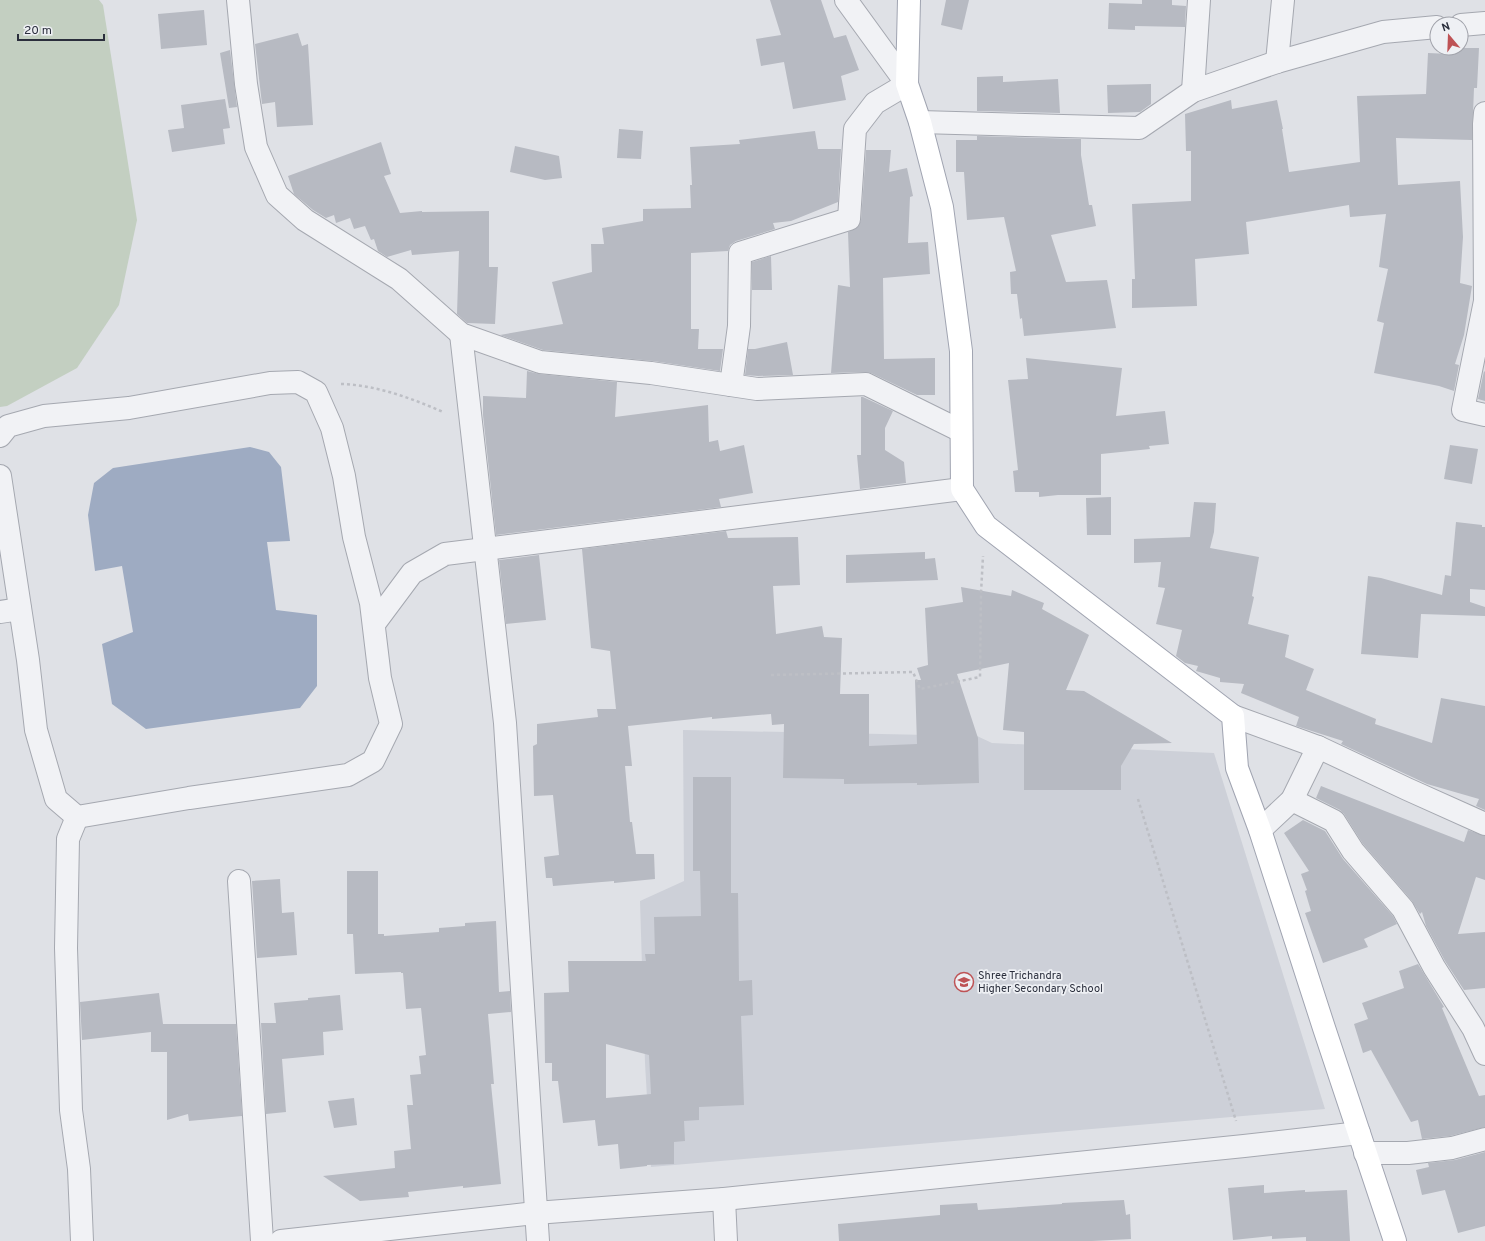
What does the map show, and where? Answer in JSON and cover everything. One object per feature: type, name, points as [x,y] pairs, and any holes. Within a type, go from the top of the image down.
[{"type":"main road","points":[[909,0],[907,84],[920,122],[942,207],[961,351],[962,489],[986,526],[1232,716],[1237,768],[1260,830],[1321,1021],[1395,1241]]},
{"type":"street","points":[[238,0],[246,84],[256,147],[277,196],[305,220],[399,278],[461,334],[540,362],[651,373],[758,389],[866,384],[961,431]]},
{"type":"street","points":[[731,385],[739,326],[740,253],[849,220],[855,128],[876,103],[907,84],[846,0]]},
{"type":"street","points":[[1193,91],[1199,0]]},
{"type":"street","points":[[1278,62],[1283,0]]},
{"type":"street","points":[[1469,24],[1485,23]]},
{"type":"street","points":[[920,122],[1139,128],[1193,91],[1278,62],[1383,32],[1429,29]]},
{"type":"street","points":[[1485,113],[1485,300],[1463,410],[1485,414]]},
{"type":"street","points":[[461,334],[505,723],[535,1214],[538,1241]]},
{"type":"street","points":[[0,436],[8,426],[44,416],[129,408],[270,383],[298,382],[316,392],[332,428],[344,476],[354,537],[371,603],[380,678],[391,724],[373,761],[348,775],[189,798],[77,817]]},
{"type":"street","points":[[0,476],[10,610],[28,660],[36,730],[56,799],[77,817]]},
{"type":"street","points":[[374,624],[412,573],[445,554],[962,489]]},
{"type":"street","points":[[1232,716],[1318,747],[1485,824]]},
{"type":"street","points":[[1260,830],[1292,800],[1318,747]]},
{"type":"street","points":[[1292,800],[1334,821],[1353,851],[1403,909],[1434,967],[1473,1028],[1485,1054]]},
{"type":"street","points":[[77,817],[68,839],[66,948],[71,1110],[80,1169],[82,1241]]},
{"type":"street","points":[[239,881],[262,1241]]},
{"type":"street","points":[[281,1241],[319,1239],[535,1214],[724,1199],[1244,1146],[1362,1143],[1408,1153],[1452,1148],[1485,1139]]},
{"type":"street","points":[[724,1199],[726,1241]]},
{"type":"path","points":[[340,384],[354,384],[410,398],[471,424]]},
{"type":"path","points":[[771,675],[913,672],[920,689],[980,677],[980,593],[986,526]]},
{"type":"path","points":[[1138,799],[1244,1146]]},
{"type":"shaded area","name":"Shree Trichandra Higher Secondary School","points":[[683,730],[977,736],[992,743],[1214,753],[1325,1109],[651,1167],[645,1063],[640,901],[684,881]]},
{"type":"green space","points":[[0,0],[99,0],[103,5],[137,220],[119,305],[77,368],[7,406],[0,407]]},
{"type":"water","points":[[250,447],[269,452],[281,467],[290,541],[267,542],[276,610],[317,615],[317,686],[300,708],[146,729],[112,704],[102,644],[133,632],[122,566],[95,571],[88,515],[94,483],[113,468]]},
{"type":"building","points":[[770,0],[821,0],[834,38],[846,35],[859,70],[841,76],[846,100],[793,109],[784,62],[761,66],[756,39],[781,35]]},
{"type":"building","points":[[946,0],[969,0],[962,30],[941,25]]},
{"type":"building","points":[[1142,0],[1172,0],[1172,5],[1186,6],[1185,27],[1135,26],[1135,30],[1108,29],[1109,3],[1142,4]]},
{"type":"building","points":[[204,10],[207,45],[161,49],[158,14]]},
{"type":"building","points":[[298,33],[302,46],[308,44],[313,125],[277,127],[275,102],[262,104],[255,44]]},
{"type":"building","points":[[1469,48],[1479,48],[1477,88],[1474,88],[1472,140],[1396,138],[1398,185],[1460,181],[1463,237],[1460,283],[1472,286],[1464,335],[1455,364],[1459,365],[1454,391],[1439,386],[1374,373],[1384,323],[1377,321],[1388,269],[1379,267],[1386,214],[1350,217],[1349,205],[1246,222],[1249,254],[1195,259],[1197,306],[1132,308],[1132,279],[1135,279],[1132,204],[1191,201],[1191,151],[1186,151],[1185,114],[1231,100],[1232,109],[1277,100],[1289,172],[1360,162],[1357,96],[1426,94],[1428,53],[1429,56],[1469,56]]},
{"type":"building","points":[[230,50],[237,107],[229,108],[220,53]]},
{"type":"building","points":[[1003,76],[1003,82],[1058,79],[1060,113],[977,111],[977,77]]},
{"type":"building","points":[[1151,84],[1151,104],[1140,112],[1108,113],[1107,85]]},
{"type":"building","points":[[225,99],[230,128],[223,129],[225,144],[172,152],[168,130],[184,128],[181,105]]},
{"type":"building","points":[[619,129],[643,131],[641,159],[617,158]]},
{"type":"building","points":[[815,131],[818,149],[841,149],[838,202],[791,221],[773,223],[775,229],[736,241],[730,245],[728,251],[691,253],[691,329],[699,329],[698,349],[723,349],[720,371],[653,361],[543,350],[500,335],[563,324],[552,282],[592,272],[591,244],[604,244],[602,228],[643,221],[643,209],[691,208],[690,185],[692,185],[690,147],[740,144],[739,140]]},
{"type":"building","points":[[977,136],[1081,139],[1081,155],[1089,205],[1092,205],[1096,226],[1051,235],[1066,282],[1107,280],[1116,328],[1024,336],[1017,294],[1011,294],[1010,272],[1016,271],[1004,217],[967,220],[964,172],[956,172],[956,140],[977,140]]},
{"type":"building","points":[[381,142],[391,174],[384,176],[400,213],[422,211],[489,211],[489,267],[498,267],[495,324],[467,323],[457,314],[459,251],[412,255],[411,250],[387,257],[378,251],[374,239],[371,240],[365,226],[354,229],[350,218],[336,223],[334,215],[326,218],[313,210],[294,194],[288,176]]},
{"type":"building","points":[[515,146],[559,156],[562,178],[545,180],[510,172]]},
{"type":"building","points":[[866,150],[891,150],[889,172],[907,168],[913,196],[910,197],[908,243],[928,242],[930,274],[883,278],[884,359],[935,358],[935,395],[917,395],[871,373],[831,373],[838,285],[850,287],[848,232],[858,227],[861,220]]},
{"type":"building","points":[[771,256],[772,290],[752,290],[752,262]]},
{"type":"building","points":[[787,342],[793,375],[745,375],[748,349],[755,349]]},
{"type":"building","points":[[1026,358],[1122,368],[1116,416],[1165,411],[1169,444],[1149,446],[1150,449],[1101,454],[1101,495],[1058,495],[1039,497],[1039,492],[1015,492],[1013,471],[1018,470],[1008,380],[1028,379]]},
{"type":"building","points":[[527,371],[539,374],[617,382],[615,417],[708,405],[709,442],[718,440],[720,451],[744,445],[753,493],[719,499],[721,507],[496,535],[483,415],[483,396],[526,398]]},
{"type":"building","points":[[1484,371],[1485,372],[1485,401],[1478,399]]},
{"type":"building","points":[[861,397],[893,411],[885,428],[885,450],[904,462],[906,483],[860,489],[857,455],[861,455]]},
{"type":"building","points":[[1450,445],[1478,449],[1472,484],[1444,479]]},
{"type":"building","points":[[1111,497],[1111,535],[1087,535],[1086,498]]},
{"type":"building","points":[[1194,502],[1216,503],[1214,532],[1210,548],[1259,557],[1252,596],[1254,597],[1248,624],[1289,635],[1285,657],[1314,669],[1306,690],[1376,719],[1375,724],[1432,743],[1441,698],[1485,706],[1485,810],[1476,806],[1479,799],[1427,784],[1341,744],[1343,741],[1296,726],[1299,717],[1241,693],[1244,684],[1220,682],[1220,678],[1196,671],[1198,666],[1185,663],[1176,656],[1182,630],[1156,624],[1165,588],[1158,587],[1161,562],[1134,563],[1134,539],[1190,537]]},
{"type":"building","points":[[1456,522],[1482,525],[1482,527],[1485,527],[1485,590],[1470,589],[1470,602],[1485,607],[1485,616],[1421,614],[1418,658],[1361,654],[1368,576],[1381,578],[1442,595],[1445,575],[1451,576]]},
{"type":"building","points":[[726,531],[728,538],[798,537],[800,585],[773,586],[776,634],[822,626],[824,637],[842,638],[840,694],[869,694],[869,746],[917,744],[915,680],[921,680],[917,668],[928,665],[925,608],[963,602],[961,587],[1011,596],[1012,590],[1044,603],[1042,609],[1089,635],[1066,690],[1084,691],[1172,743],[1134,744],[1121,766],[1121,790],[1024,790],[1024,732],[1003,730],[1009,663],[957,674],[978,738],[979,783],[917,785],[917,783],[844,784],[844,779],[783,778],[784,724],[772,725],[771,714],[712,719],[712,717],[628,726],[632,766],[625,766],[630,822],[632,822],[636,854],[654,854],[655,879],[553,886],[552,878],[546,878],[544,857],[559,855],[553,795],[534,796],[533,746],[537,744],[537,724],[598,717],[597,709],[616,709],[610,651],[591,648],[582,549]]},
{"type":"building","points":[[925,552],[925,559],[935,558],[938,580],[846,583],[846,555]]},
{"type":"building","points":[[539,555],[546,620],[506,624],[499,560]]},
{"type":"building","points":[[693,777],[731,777],[731,893],[738,893],[739,981],[752,980],[753,1015],[741,1016],[744,1105],[699,1107],[699,1120],[684,1121],[685,1141],[674,1142],[674,1164],[647,1165],[620,1169],[618,1144],[598,1146],[595,1120],[563,1123],[558,1081],[552,1081],[552,1063],[545,1063],[544,993],[569,992],[568,961],[646,961],[645,954],[655,954],[654,917],[701,916],[700,871],[693,871]],"holes":[[[606,1044],[649,1055],[651,1094],[606,1098]]]},
{"type":"building","points":[[1321,786],[1464,842],[1468,830],[1485,836],[1485,880],[1476,877],[1458,934],[1485,932],[1485,988],[1464,990],[1445,961],[1426,926],[1422,912],[1420,914],[1412,901],[1363,844],[1344,814],[1340,810],[1316,798]]},
{"type":"building","points":[[1303,820],[1325,831],[1343,859],[1393,916],[1397,924],[1364,939],[1368,947],[1323,963],[1305,913],[1311,911],[1305,891],[1307,890],[1301,874],[1309,871],[1284,833]]},
{"type":"building","points":[[347,871],[378,871],[378,934],[384,934],[384,936],[439,932],[439,928],[465,926],[465,923],[496,921],[499,992],[510,991],[511,1012],[488,1014],[494,1084],[491,1084],[501,1184],[463,1188],[463,1186],[408,1192],[409,1197],[360,1201],[323,1176],[395,1168],[394,1151],[411,1149],[407,1105],[413,1105],[410,1075],[421,1074],[419,1056],[426,1055],[421,1008],[406,1009],[403,973],[355,974],[353,934],[347,934]]},
{"type":"building","points":[[280,879],[282,913],[294,912],[297,955],[257,958],[252,881]]},
{"type":"building","points":[[1418,964],[1444,1007],[1442,1008],[1479,1096],[1485,1095],[1485,1127],[1450,1136],[1422,1139],[1418,1120],[1411,1122],[1371,1050],[1363,1053],[1354,1024],[1368,1019],[1362,1003],[1404,988],[1399,971]]},
{"type":"building","points":[[159,993],[163,1024],[236,1024],[242,1116],[189,1121],[188,1114],[167,1120],[167,1052],[151,1052],[151,1032],[82,1040],[80,1002]]},
{"type":"building","points":[[340,995],[343,1030],[323,1032],[324,1055],[282,1059],[286,1112],[266,1114],[261,1023],[276,1023],[274,1003]]},
{"type":"building","points":[[354,1098],[357,1125],[334,1128],[328,1101]]},
{"type":"building","points":[[1485,1152],[1485,1226],[1458,1233],[1445,1190],[1422,1195],[1416,1170],[1429,1167],[1428,1163],[1455,1160]]},
{"type":"building","points":[[1264,1185],[1264,1193],[1305,1190],[1305,1192],[1347,1190],[1350,1241],[1306,1241],[1306,1237],[1272,1239],[1272,1236],[1233,1240],[1228,1188]]},
{"type":"building","points":[[1124,1200],[1126,1215],[1130,1214],[1131,1239],[1092,1241],[839,1241],[838,1224],[940,1215],[940,1205],[977,1203],[978,1210],[1062,1203]]},
{"type":"place","name":"Shree Trichandra Higher Secondary School","points":[[964,982]]}]
